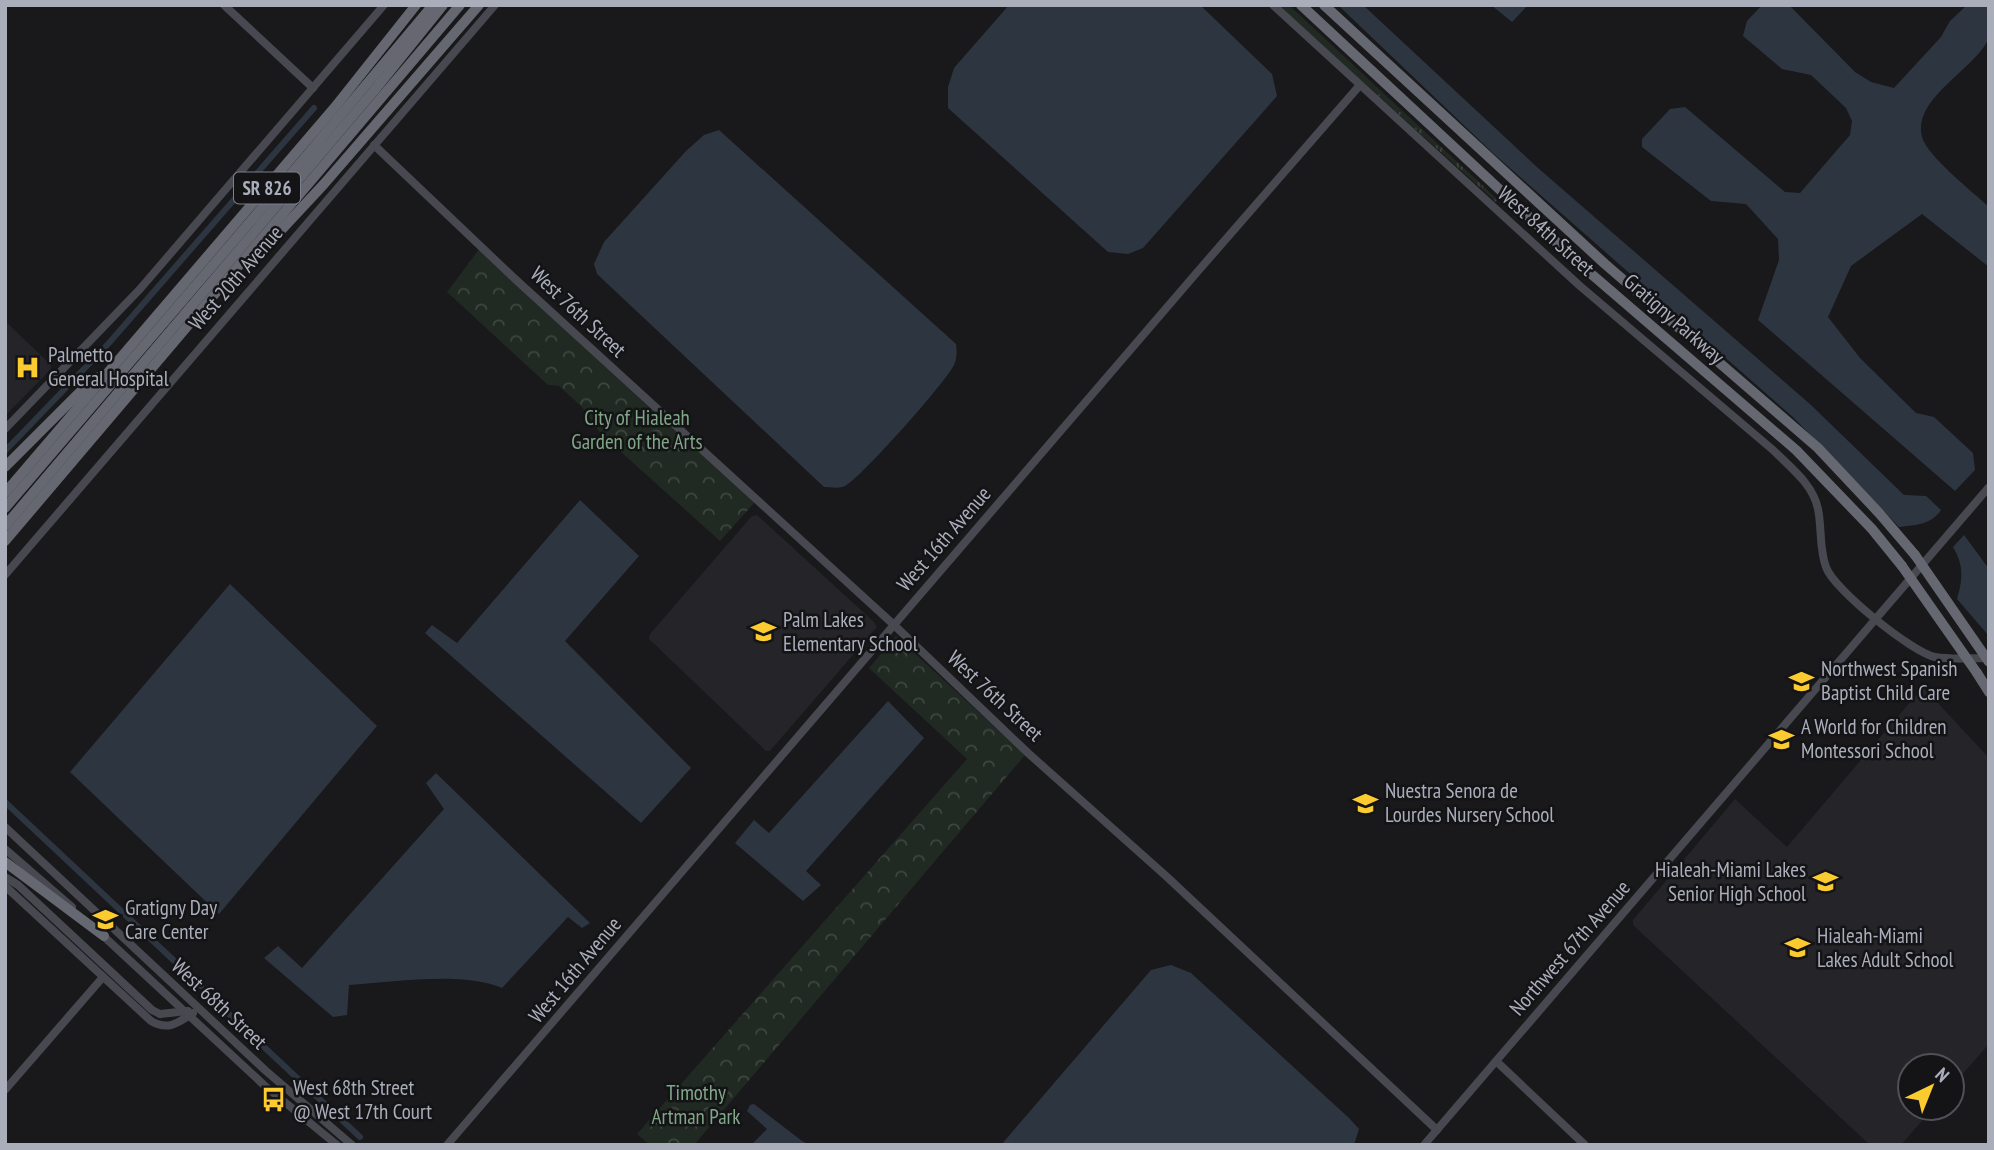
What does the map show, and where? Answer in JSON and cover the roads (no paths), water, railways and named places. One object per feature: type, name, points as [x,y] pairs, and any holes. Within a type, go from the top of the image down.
[{"type":"highway","name":"SR 826","points":[[5,493],[326,117],[416,5]]},
{"type":"highway","points":[[374,75],[427,5]]},
{"type":"highway","points":[[5,508],[433,5]]},
{"type":"highway","points":[[5,526],[365,102],[443,5]]},
{"type":"highway","name":"SR 826","points":[[5,541],[460,5]]},
{"type":"highway","points":[[235,271],[270,242],[324,184],[479,5]]},
{"type":"highway","name":"Gratigny Parkway","points":[[1301,5],[1572,257],[1796,450],[1863,520],[1902,566],[1989,692]]},
{"type":"highway","name":"Gratigny Parkway","points":[[1324,5],[1605,264],[1818,448],[1914,555],[1989,660]]},
{"type":"highway","points":[[5,467],[81,391],[114,367]]},
{"type":"highway","points":[[5,862],[104,936]]},
{"type":"street","points":[[224,5],[313,88]]},
{"type":"street","points":[[5,429],[124,307],[384,5]]},
{"type":"street","name":"West 20th Avenue","points":[[5,575],[495,5]]},
{"type":"street","name":"West 84th Street","points":[[1273,5],[1580,286],[1773,450],[1801,478],[1814,497],[1818,509],[1825,567],[1833,580],[1919,651],[1934,657],[1989,660]]},
{"type":"street","name":"West 16th Avenue","points":[[447,1145],[1360,85]]},
{"type":"street","name":"West 76th Street","points":[[374,145],[514,278],[894,624],[1028,753],[1166,876],[1437,1130]]},
{"type":"street","name":"Northwest 67th Avenue","points":[[1424,1145],[1989,487]]},
{"type":"street","name":"West 68th Street","points":[[5,827],[283,1086],[352,1145]]},
{"type":"street","name":"West 68th Street","points":[[5,849],[295,1112],[337,1145]]},
{"type":"street","points":[[5,877],[18,885],[152,1010],[160,1014],[187,1013],[199,1009]]},
{"type":"street","points":[[5,886],[145,1016],[164,1027],[174,1025],[187,1013]]},
{"type":"street","points":[[103,977],[119,979]]},
{"type":"street","points":[[5,1090],[103,977]]},
{"type":"street","points":[[160,1014],[168,1006],[167,995]]},
{"type":"street","points":[[1496,1061],[1585,1145]]},
{"type":"waterway","points":[[5,451],[109,343],[314,108]]},
{"type":"waterway","points":[[5,802],[201,986]]},
{"type":"waterway","points":[[216,1002],[360,1137]]},
{"type":"place","name":"Palmetto General Hospital","points":[[28,367]]},
{"type":"place","name":"Palm Lakes Elementary School","points":[[763,632]]},
{"type":"place","name":"Northwest Spanish Baptist Child Care","points":[[1801,681]]},
{"type":"place","name":"A World for Children Montessori School","points":[[1781,739]]},
{"type":"place","name":"Nuestra Senora de Lourdes Nursery School","points":[[1365,803]]},
{"type":"place","name":"Hialeah-Miami Lakes Senior High School","points":[[1826,882]]},
{"type":"place","name":"Gratigny Day Care Center","points":[[105,920]]},
{"type":"place","name":"Hialeah-Miami Lakes Adult School","points":[[1797,948]]},
{"type":"place","name":"West 68th Street @ West 17th Court","points":[[273,1100]]},
{"type":"park label","name":"City of Hialeah Garden of the Arts","points":[[637,430]]},
{"type":"park label","name":"Timothy Artman Park","points":[[696,1105]]}]
